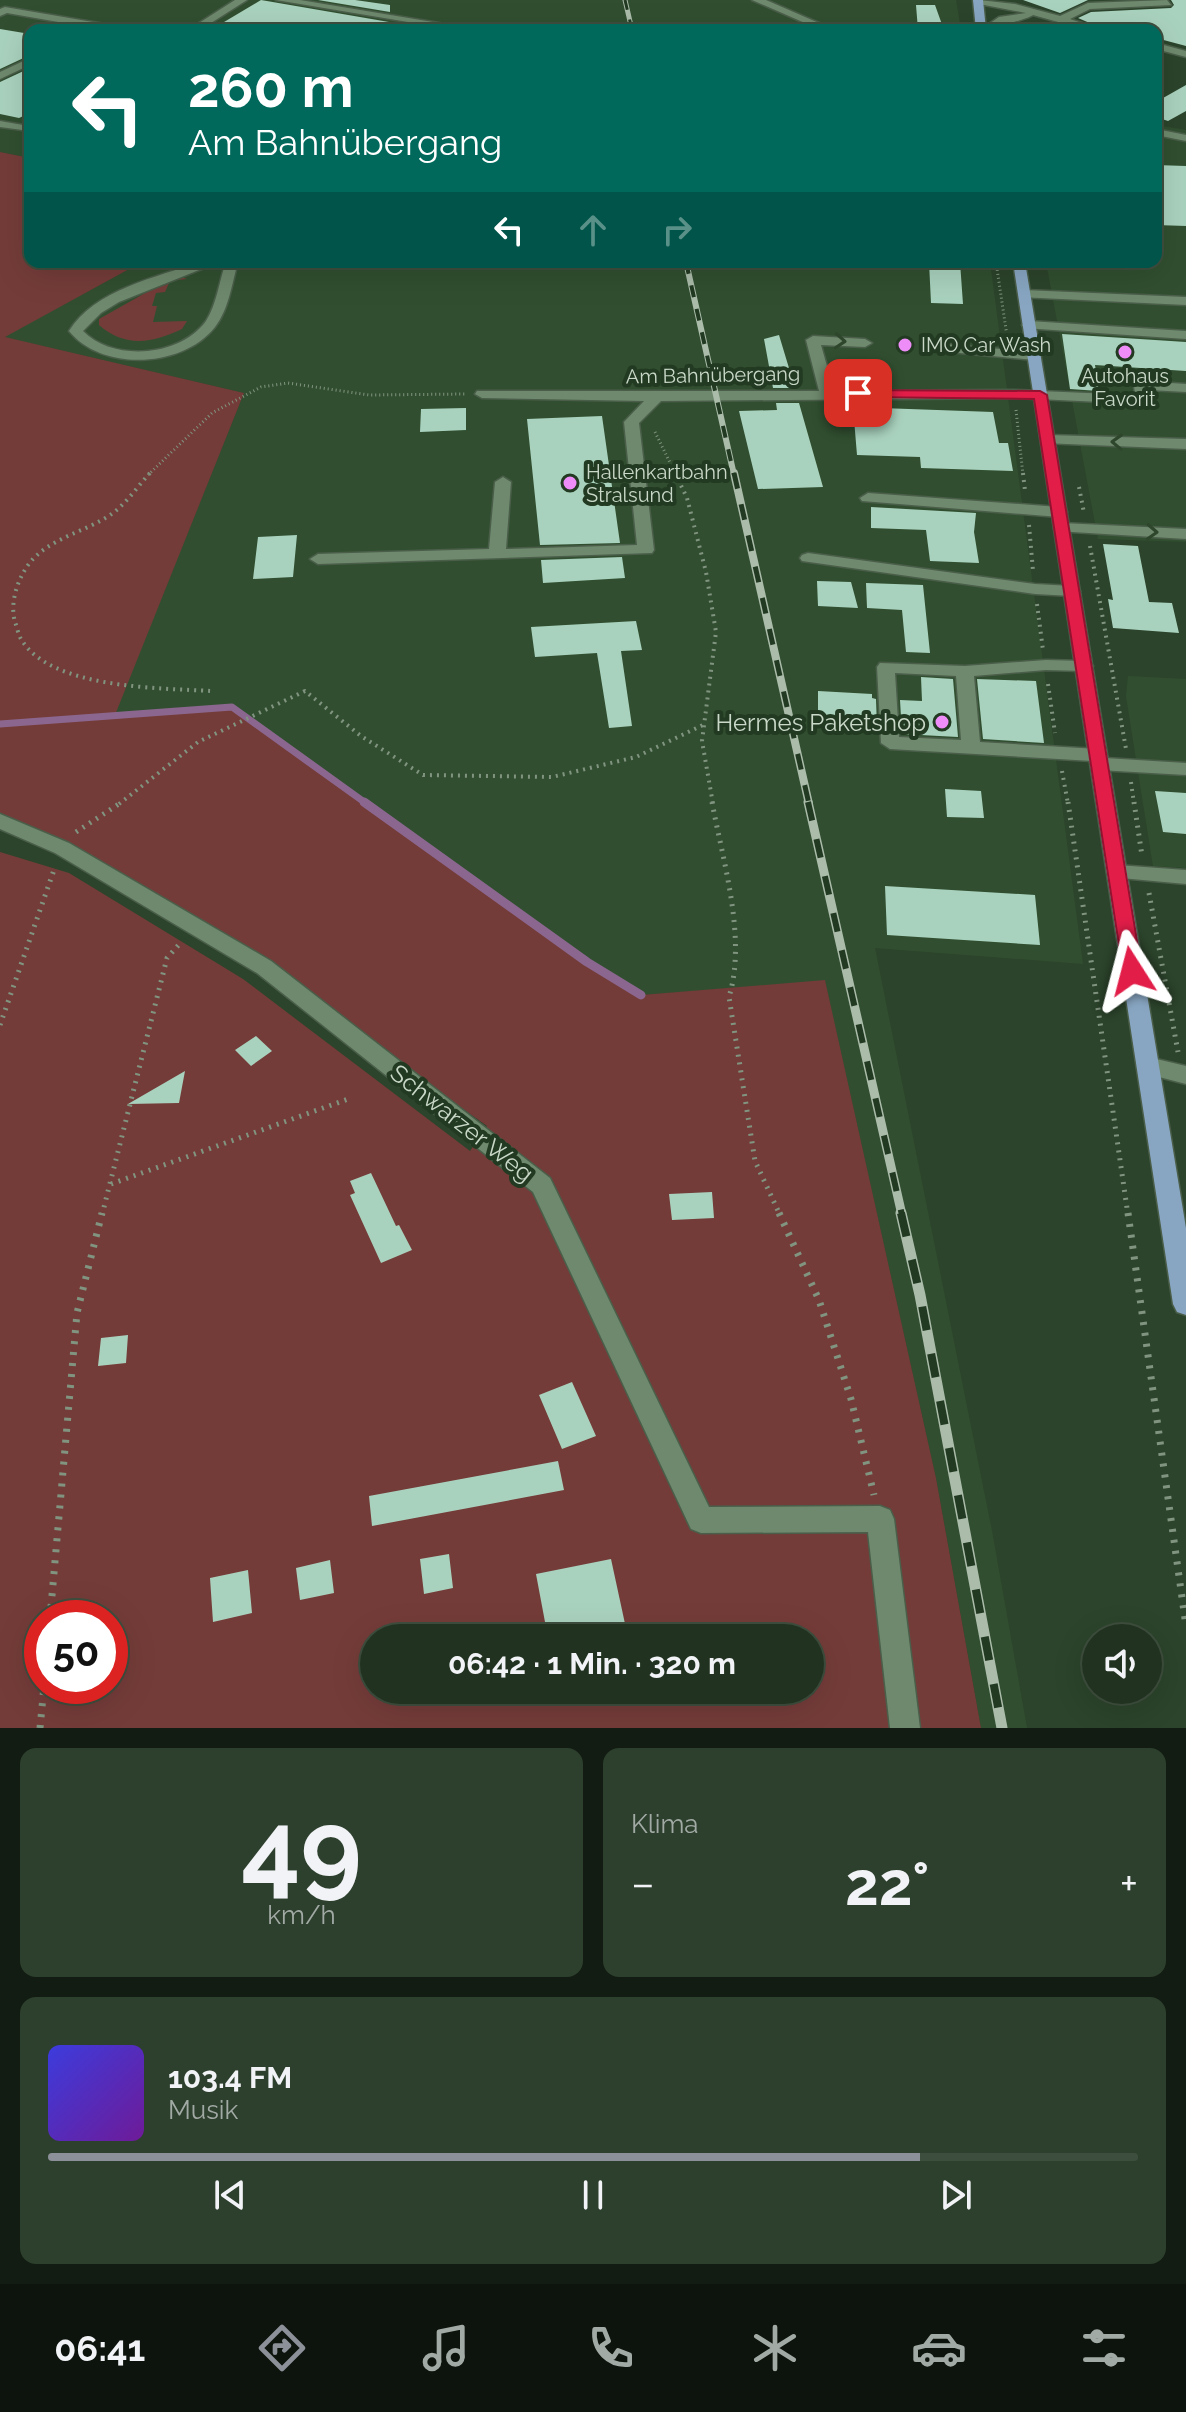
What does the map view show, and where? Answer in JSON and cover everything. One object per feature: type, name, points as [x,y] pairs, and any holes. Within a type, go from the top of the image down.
[{"type":"main road","points":[[979,2],[982,24]]},
{"type":"main road","points":[[1020,268],[1148,1066],[1181,1244],[1186,1304]]},
{"type":"street","points":[[203,24],[242,0]]},
{"type":"street","points":[[281,0],[414,24]]},
{"type":"street","points":[[757,0],[815,24]]},
{"type":"street","points":[[979,2],[1015,7],[1075,24]]},
{"type":"street","points":[[992,24],[1014,16],[1060,20],[1088,6],[1167,3]]},
{"type":"street","points":[[6,8],[90,24]]},
{"type":"street","points":[[1162,48],[1186,54]]},
{"type":"street","points":[[9,57],[24,60]]},
{"type":"street","points":[[0,76],[24,64]]},
{"type":"street","points":[[0,124],[24,129]]},
{"type":"street","points":[[1162,133],[1186,138]]},
{"type":"street","points":[[197,268],[153,284],[87,315],[78,322],[76,331],[89,344],[118,354],[152,354],[182,346],[198,337],[213,321],[230,268]]},
{"type":"street","points":[[1024,294],[1186,301]]},
{"type":"street","points":[[1029,325],[1186,335]]},
{"type":"street","points":[[827,393],[813,340],[865,343]]},
{"type":"street","points":[[944,348],[1034,356]]},
{"type":"street","name":"Am Bahnübergang","points":[[482,394],[657,397],[827,393],[1014,394],[1143,400],[1141,385],[1186,388]]},
{"type":"street","points":[[318,559],[646,550],[631,422],[657,397]]},
{"type":"street","points":[[1048,440],[1186,444]]},
{"type":"street","points":[[497,554],[503,482]]},
{"type":"street","points":[[868,498],[1027,510],[1087,529],[1186,534]]},
{"type":"street","points":[[808,558],[1035,589],[1072,591]]},
{"type":"street","points":[[1084,666],[1046,665],[965,671],[886,667],[890,743],[1058,753],[1129,765],[1186,769]]},
{"type":"street","points":[[965,671],[971,747]]},
{"type":"street","name":"Schwarzer Weg","points":[[0,821],[62,848],[264,967],[542,1185],[701,1520],[880,1519]]},
{"type":"street","points":[[1117,872],[1186,877]]},
{"type":"street","points":[[1148,1066],[1184,1074]]},
{"type":"street","points":[[880,1519],[905,1728]]},
{"type":"path","points":[[997,268],[1009,355]]},
{"type":"path","points":[[211,691],[88,679],[40,660],[15,632],[12,599],[31,562],[58,538],[84,529],[116,511],[186,433],[236,398],[263,386],[306,384],[370,395],[482,394]]},
{"type":"path","points":[[1014,394],[1035,589],[1058,753],[1079,865],[1186,1626]]},
{"type":"path","points":[[657,397],[654,431],[687,498],[706,572],[716,632],[702,741],[734,926],[737,971],[729,997],[755,1161],[819,1300],[851,1399],[880,1519]]},
{"type":"path","points":[[1079,485],[1129,765],[1145,874],[1184,1074]]},
{"type":"path","points":[[0,1025],[62,848],[73,833],[106,814],[198,742],[305,691],[361,736],[423,775],[552,777],[636,757],[703,725]]},
{"type":"path","points":[[52,1600],[77,1313],[167,958],[194,926]]},
{"type":"path","points":[[110,1184],[351,1098]]},
{"type":"path","points":[[40,1728],[42,1704]]},
{"type":"shaded area","points":[[0,0],[956,0],[960,24],[24,24],[24,157],[0,152]]},
{"type":"shaded area","points":[[1162,126],[1186,130],[1186,542],[1098,539],[1047,268],[1162,268]]},
{"type":"shaded area","points":[[0,152],[24,157],[24,268],[131,268],[5,337],[244,393],[115,715],[232,707],[587,962],[641,995],[825,980],[936,1478],[981,1728],[0,1728],[0,852],[69,873],[243,979],[470,1151],[487,1126],[264,967],[0,821]]},
{"type":"shaded area","points":[[131,268],[991,268],[1083,964],[875,948],[992,1531],[1027,1728],[981,1728],[936,1478],[825,981],[641,995],[232,707],[114,716],[244,393],[4,337]]},
{"type":"shaded area","points":[[170,279],[187,279],[170,281],[165,292],[156,293],[152,306],[157,306],[153,322],[187,321],[182,329],[160,338],[139,341],[119,337],[99,325],[99,319]]},
{"type":"shaded area","points":[[1128,676],[1186,679],[1186,868],[1153,866],[1126,696]]},
{"type":"building","points":[[261,0],[389,22],[389,24],[221,24]]},
{"type":"building","points":[[318,0],[355,0],[390,5],[390,12]]},
{"type":"building","points":[[1023,0],[1088,0],[1060,13]]},
{"type":"building","points":[[1171,0],[1186,0],[1186,46],[1162,40],[1162,24],[1092,24],[1078,18],[1091,12],[1171,8],[1174,5]]},
{"type":"building","points":[[916,5],[935,5],[942,24],[918,24]]},
{"type":"building","points":[[0,29],[24,33],[24,58],[0,69]]},
{"type":"building","points":[[24,71],[24,116],[19,118],[0,114],[0,82]]},
{"type":"building","points":[[1186,85],[1186,111],[1168,121],[1162,119],[1162,99]]},
{"type":"building","points":[[1162,165],[1186,166],[1186,226],[1162,225]]},
{"type":"building","points":[[929,268],[960,268],[963,304],[931,303]]},
{"type":"building","name":"Autohaus Favorit","points":[[1062,334],[1186,342],[1186,371],[1095,365],[1099,391],[1070,389]]},
{"type":"building","points":[[779,335],[795,388],[773,388],[764,339]]},
{"type":"building","points":[[776,403],[799,403],[823,487],[758,489],[739,411],[777,410]]},
{"type":"building","points":[[853,407],[993,412],[999,443],[1008,443],[1013,471],[921,468],[920,457],[857,455]]},
{"type":"building","points":[[466,408],[466,430],[420,432],[421,409]]},
{"type":"building","points":[[602,416],[620,543],[540,545],[527,419]]},
{"type":"building","points":[[871,507],[976,513],[974,532],[979,563],[930,561],[926,530],[871,528]]},
{"type":"building","points":[[297,535],[293,577],[253,579],[258,537]]},
{"type":"building","points":[[1103,544],[1138,546],[1149,602],[1172,603],[1179,633],[1113,628],[1108,599],[1113,600]]},
{"type":"building","points":[[622,557],[625,578],[543,583],[541,560]]},
{"type":"building","points":[[817,581],[851,582],[858,608],[818,606]]},
{"type":"building","points":[[866,583],[923,585],[930,653],[906,652],[902,610],[867,608]]},
{"type":"building","points":[[636,621],[642,650],[621,651],[632,726],[609,728],[597,653],[535,657],[531,627]]},
{"type":"building","points":[[921,677],[953,679],[958,737],[902,734],[900,700],[922,701]]},
{"type":"building","points":[[977,679],[1036,681],[1044,743],[983,739]]},
{"type":"building","points":[[818,691],[872,694],[872,698],[876,699],[877,728],[818,725]]},
{"type":"building","points":[[945,789],[981,791],[984,818],[947,817]]},
{"type":"building","points":[[1155,791],[1186,793],[1186,834],[1163,832]]},
{"type":"building","points":[[885,886],[1035,895],[1040,945],[887,935]]},
{"type":"building","points":[[256,1036],[272,1051],[251,1066],[235,1050]]},
{"type":"building","points":[[185,1071],[179,1103],[128,1104]]},
{"type":"building","points":[[371,1173],[396,1226],[399,1225],[412,1250],[381,1263],[350,1195],[355,1193],[350,1181]]},
{"type":"building","points":[[712,1192],[714,1218],[672,1220],[669,1194]]},
{"type":"building","points":[[128,1335],[126,1363],[98,1366],[101,1338]]},
{"type":"building","points":[[572,1382],[596,1436],[562,1449],[539,1395]]},
{"type":"building","points":[[558,1461],[564,1490],[372,1526],[369,1496]]},
{"type":"building","points":[[449,1554],[453,1588],[424,1594],[420,1559]]},
{"type":"building","points":[[611,1559],[625,1624],[545,1624],[536,1574]]},
{"type":"building","points":[[330,1560],[334,1593],[300,1600],[296,1568]]},
{"type":"building","points":[[248,1570],[252,1613],[213,1622],[210,1578]]},
{"type":"waterway","points":[[0,724],[232,707],[367,804]]},
{"type":"waterway","points":[[364,802],[587,962],[641,995]]},
{"type":"railway","points":[[625,0],[631,24]]},
{"type":"railway","points":[[687,268],[734,475]]},
{"type":"railway","points":[[734,473],[809,804]]},
{"type":"railway","points":[[808,802],[902,1215]]},
{"type":"railway","points":[[901,1213],[920,1295],[1002,1728]]},
{"type":"place","name":"IMO Car Wash","points":[[905,345]]},
{"type":"place","name":"Autohaus Favorit","points":[[1125,352]]},
{"type":"place","name":"Hallenkartbahn Stralsund","points":[[570,483]]},
{"type":"place","name":"Hermes Paketshop","points":[[942,722]]},
{"type":"route","points":[[858,393],[1040,395],[1132,971]]}]
